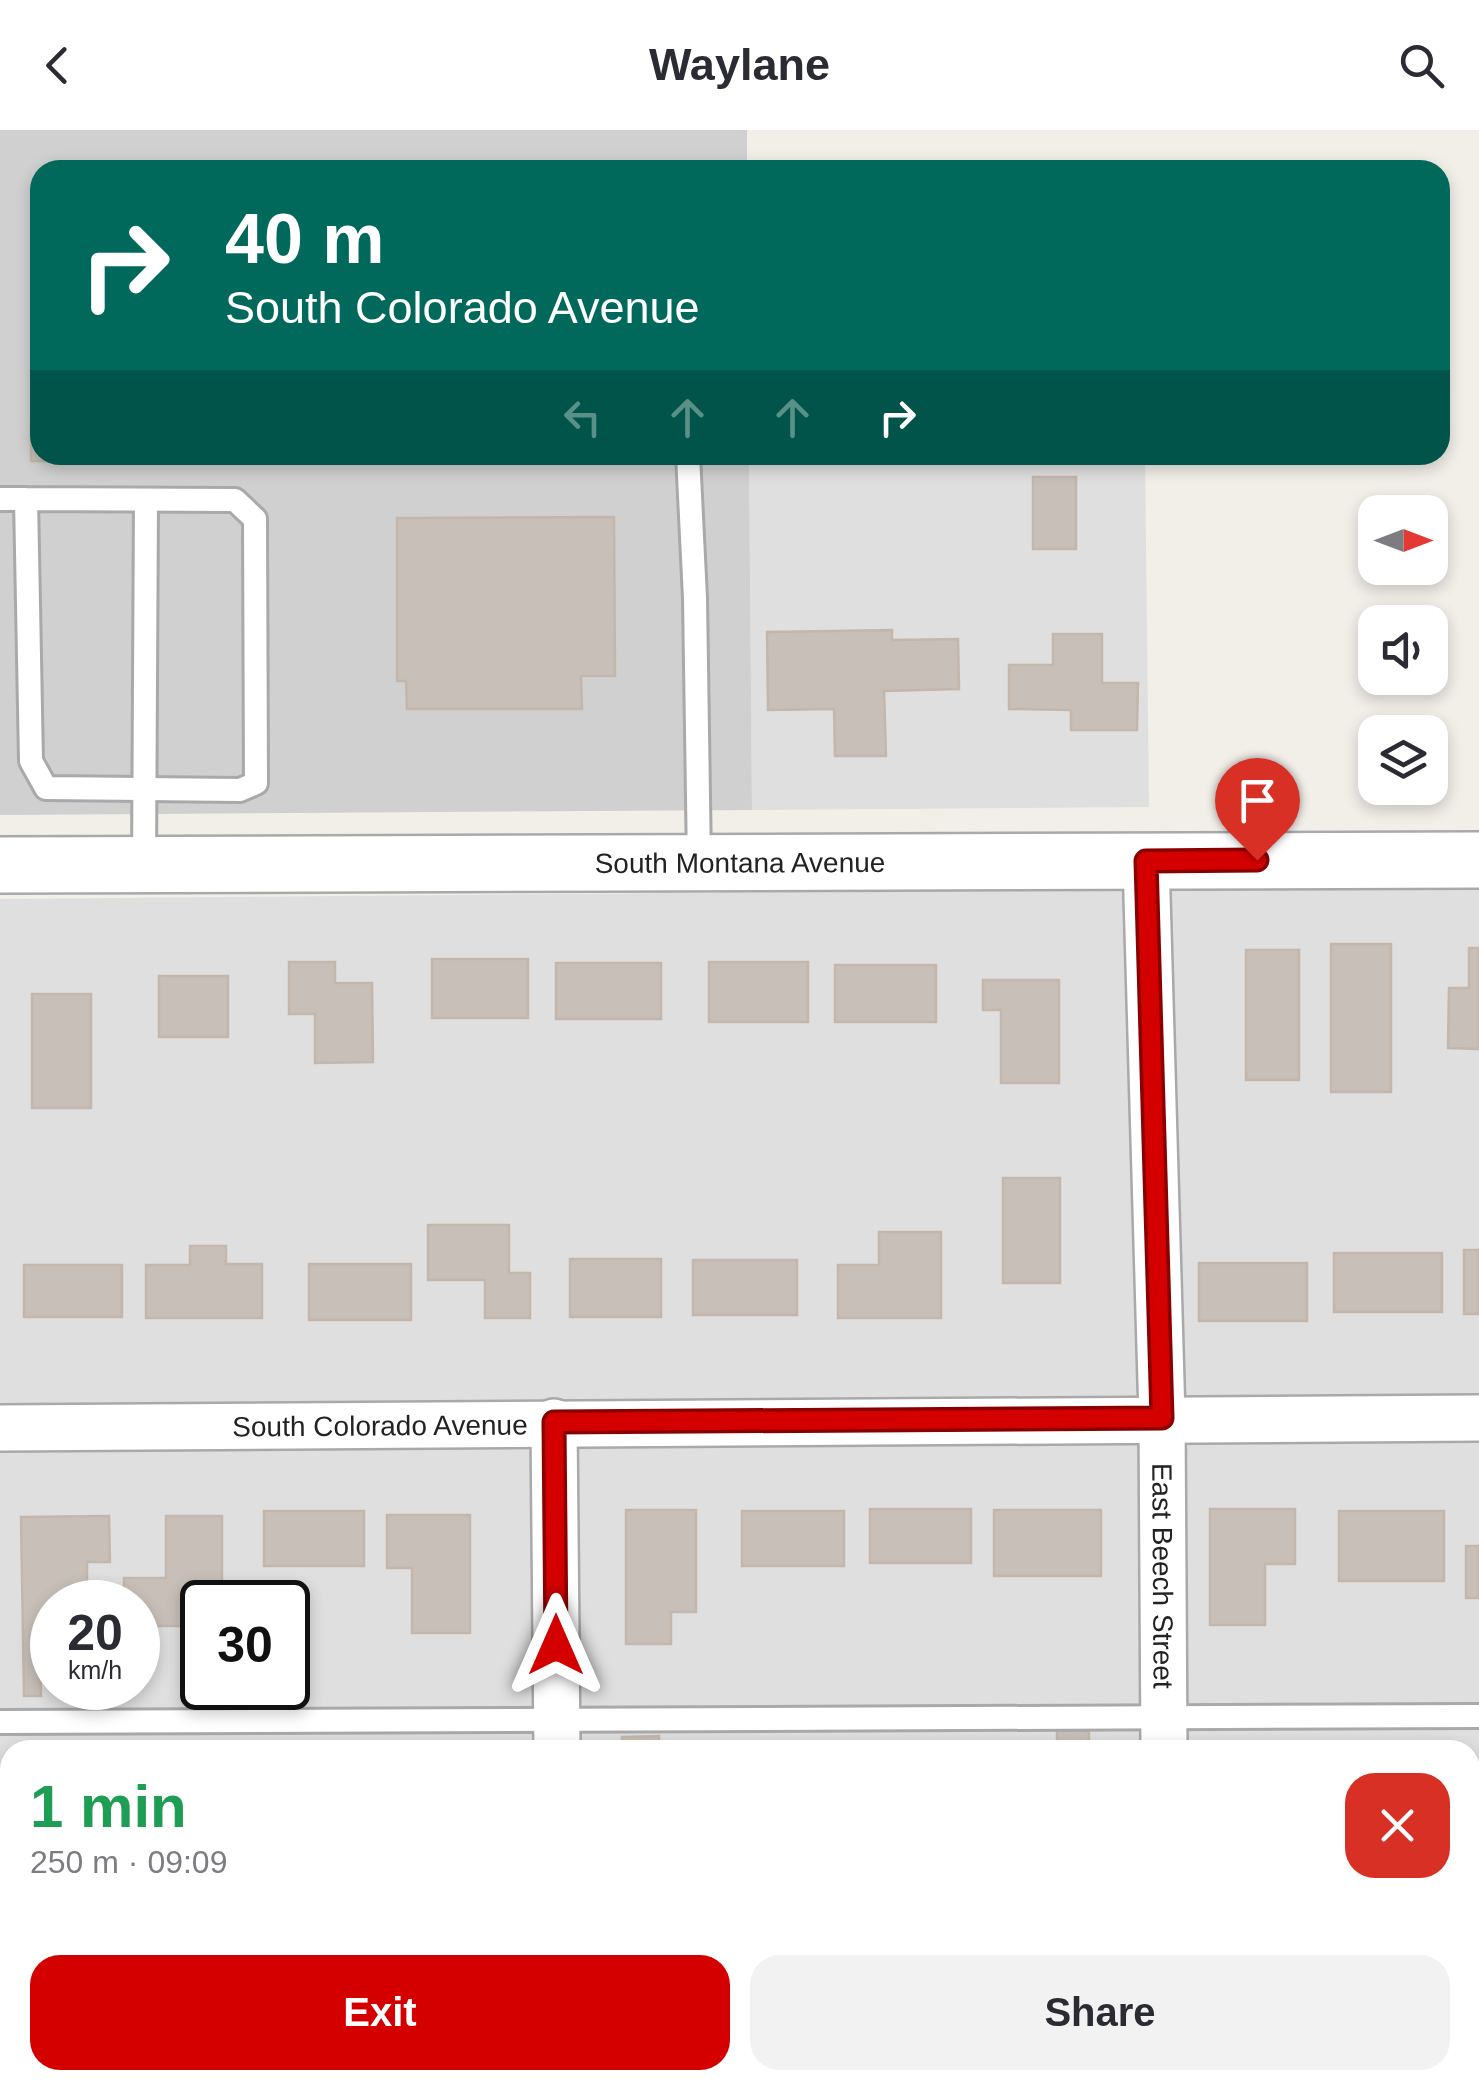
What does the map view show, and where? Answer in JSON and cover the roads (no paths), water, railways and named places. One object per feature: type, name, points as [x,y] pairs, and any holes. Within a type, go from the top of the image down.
[{"type":"street","name":"South Montana Avenue","points":[[0,866],[1479,860]]},
{"type":"street","name":"East Beech Street","points":[[1146,861],[1162,1418],[1164,1733]]},
{"type":"street","name":"South Colorado Avenue","points":[[0,1428],[1479,1418]]},
{"type":"street","points":[[554,1422],[556,1735]]},
{"type":"lane","points":[[688,465],[700,863]]},
{"type":"lane","points":[[0,499],[26,499],[146,500],[235,500],[255,519],[256,783],[240,790],[46,788],[31,761],[26,499]]},
{"type":"lane","points":[[144,865],[146,500]]},
{"type":"lane","points":[[0,1722],[556,1735],[1164,1733],[1479,1716]]}]
